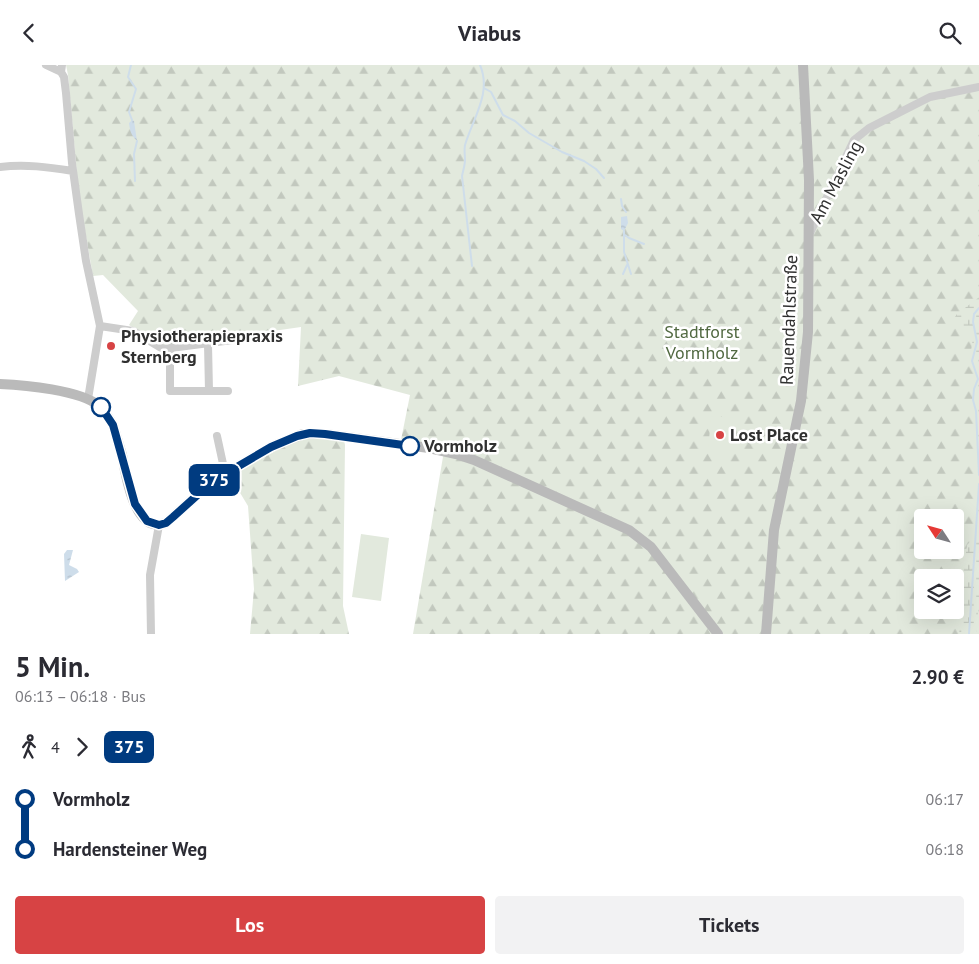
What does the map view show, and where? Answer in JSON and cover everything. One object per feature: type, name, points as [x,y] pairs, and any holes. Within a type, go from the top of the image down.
[{"type":"main road","name":"Rauendahlstraße","points":[[766,634],[774,530],[801,401],[808,332],[809,180],[803,65]]},
{"type":"main road","points":[[0,384],[32,387],[88,399],[99,405],[113,425],[131,493],[139,511],[149,522],[159,525],[166,523],[213,481],[225,473],[287,440],[310,433],[343,436],[456,453],[618,525],[634,534],[651,547],[718,634]]},
{"type":"street","points":[[46,65],[62,69],[64,77],[73,171],[86,261],[100,326],[88,399]]},
{"type":"street","name":"Am Masling","points":[[808,237],[854,140],[869,128],[930,97],[979,87]]},
{"type":"street","points":[[0,167],[36,165],[73,171]]},
{"type":"street","points":[[100,326],[133,331],[159,348],[208,344],[263,336]]},
{"type":"street","points":[[208,344],[210,391]]},
{"type":"street","points":[[170,348],[170,391],[228,391]]},
{"type":"street","points":[[217,436],[225,473]]},
{"type":"street","points":[[151,634],[150,575],[159,525]]},
{"type":"green space","name":"Stadtforst Vormholz","points":[[66,65],[979,65],[979,634],[413,634],[445,445],[401,440],[410,395],[339,376],[298,386],[301,327],[163,347],[129,325],[138,311],[103,275],[93,276],[79,197]]},
{"type":"green space","points":[[979,294],[979,356],[970,357],[973,338],[951,323],[957,314],[978,298]]},
{"type":"green space","name":"Lost Place","points":[[711,416],[733,418],[729,455],[708,452]]},
{"type":"green space","points":[[319,437],[344,440],[345,445],[343,606],[349,634],[250,634],[254,589],[248,506],[230,476],[297,439]]},
{"type":"green space","points":[[979,532],[979,601],[976,634],[959,634],[961,619],[964,619],[964,569],[967,545]]},
{"type":"green space","points":[[361,534],[389,538],[381,601],[352,597]]},
{"type":"water","points":[[132,120],[134,121],[137,141],[132,135],[130,128],[129,123]]},
{"type":"water","points":[[627,216],[628,223],[624,231],[621,229],[621,217]]},
{"type":"water","points":[[67,550],[73,550],[69,565],[79,572],[65,581],[64,554]]},
{"type":"waterway","points":[[131,65],[128,77],[136,89],[129,112],[132,120]]},
{"type":"waterway","points":[[472,266],[462,176],[465,162],[465,145],[483,95],[483,75],[480,65]]},
{"type":"waterway","points":[[484,88],[491,92],[503,115],[562,152],[584,161],[596,169],[604,178]]},
{"type":"waterway","points":[[135,181],[134,154],[137,141]]},
{"type":"waterway","points":[[621,199],[622,206],[626,212]]},
{"type":"waterway","points":[[624,231],[624,252],[631,274]]},
{"type":"waterway","points":[[625,235],[644,244]]},
{"type":"waterway","points":[[623,274],[627,265]]},
{"type":"waterway","points":[[979,308],[974,314],[973,322],[977,342],[972,361],[978,379],[974,389],[973,400],[976,411],[979,475]]},
{"type":"waterway","points":[[969,634],[979,484]]},
{"type":"bus line","name":"375","points":[[101,407],[113,425],[135,504],[147,521],[159,525],[166,523],[201,491],[225,473],[271,447],[303,434],[325,434],[410,446]]},
{"type":"place","name":"Physiotherapiepraxis Sternberg","points":[[111,346]]},
{"type":"place","name":"Lost Place","points":[[720,435]]},
{"type":"place","name":"Vormholz","points":[[410,446]]}]
